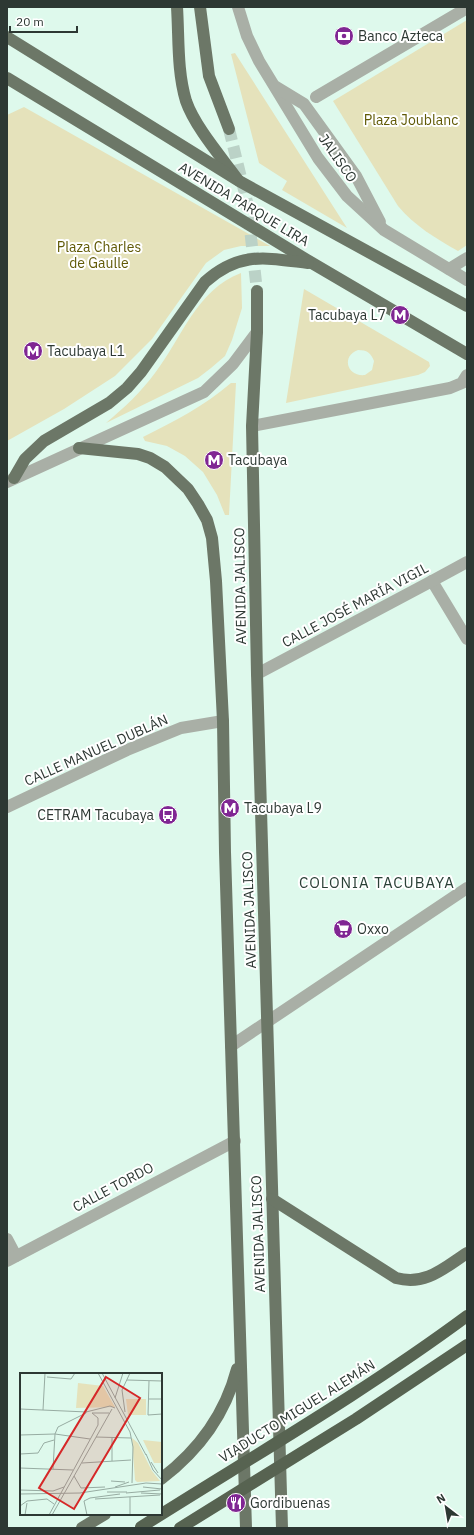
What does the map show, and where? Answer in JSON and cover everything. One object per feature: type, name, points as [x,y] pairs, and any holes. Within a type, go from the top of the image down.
[{"type":"highway","name":"VIADUCTO MIGUEL ALEMÁN","points":[[162,1514],[356,1393],[439,1337],[467,1316]]},
{"type":"highway","points":[[180,1528],[356,1419],[467,1345]]},
{"type":"highway","name":"VIADUCTO MIGUEL ALEMÁN","points":[[141,1527],[160,1515]]},
{"type":"main road","points":[[177,7],[180,73],[187,102],[200,128],[239,181]]},
{"type":"main road","points":[[200,7],[210,76],[229,130]]},
{"type":"main road","name":"AVENIDA PARQUE LIRA","points":[[7,37],[239,181],[467,306]]},
{"type":"main road","name":"AVENIDA PARQUE LIRA","points":[[7,78],[312,263],[467,354]]},
{"type":"main road","points":[[10,480],[25,459],[44,440],[109,403],[127,388],[141,372],[205,282],[217,271],[234,262],[251,259],[266,258],[312,263]]},
{"type":"main road","name":"AVENIDA JALISCO","points":[[258,290],[252,426],[257,674],[282,1528]]},
{"type":"main road","name":"AVENIDA JALISCO","points":[[79,448],[138,454],[166,466],[177,477],[198,504],[207,520],[212,538],[216,581],[222,721],[246,1528]]},
{"type":"main road","points":[[272,1198],[388,1274],[404,1280],[413,1281],[425,1279],[436,1274],[467,1253]]},
{"type":"main road","name":"VIADUCTO MIGUEL ALEMÁN","points":[[162,1479],[196,1448],[210,1429],[230,1393],[240,1358]]},
{"type":"main road","points":[[82,1528],[103,1515]]},
{"type":"street","name":"JALISCO","points":[[238,7],[247,36],[259,61],[323,164],[347,196],[384,230],[467,280]]},
{"type":"street","points":[[316,97],[467,8]]},
{"type":"street","points":[[274,86],[304,104],[356,176],[384,230]]},
{"type":"street","points":[[449,269],[467,258]]},
{"type":"street","points":[[7,491],[10,480],[204,392],[233,364],[257,332]]},
{"type":"street","points":[[252,426],[450,388],[462,383],[467,375]]},
{"type":"street","name":"CALLE JOSÉ MARÍA VIGIL","points":[[257,674],[467,562]]},
{"type":"street","points":[[432,582],[467,639]]},
{"type":"street","name":"CALLE MANUEL DUBLÁN","points":[[7,807],[127,750],[181,728],[222,721]]},
{"type":"street","points":[[231,1046],[467,888]]},
{"type":"street","name":"CALLE TORDO","points":[[11,1258],[235,1141]]},
{"type":"street","points":[[7,1239],[11,1258]]},
{"type":"green space","name":"Plaza Joublanc","points":[[467,20],[467,245],[458,251],[411,220],[398,206],[333,101]]},
{"type":"green space","points":[[235,53],[347,228],[282,190],[287,181],[259,163],[231,54]]},
{"type":"green space","name":"Plaza Charles de Gaulle","points":[[24,107],[270,246],[241,246],[224,250],[206,263],[152,339],[115,376],[64,409],[7,441],[7,115]]},
{"type":"green space","points":[[241,273],[242,308],[232,340],[225,356],[198,378],[106,423],[120,411],[150,380],[201,303],[212,291],[225,281]]},
{"type":"green space","points":[[304,289],[429,362],[430,366],[425,372],[418,375],[286,403]],"holes":[[[358,350],[368,352],[374,361],[372,370],[365,375],[354,373],[348,366],[349,357]]]},
{"type":"green space","points":[[231,383],[236,383],[229,515],[225,515],[217,495],[203,472],[185,456],[167,446],[145,441],[143,437],[200,406]]},
{"type":"tunnel","points":[[229,129],[247,202],[257,291]]},
{"type":"place","name":"Banco Azteca","points":[[344,36]]},
{"type":"place","name":"Tacubaya L7","points":[[400,315]]},
{"type":"place","name":"Tacubaya L1","points":[[33,351]]},
{"type":"place","name":"Tacubaya","points":[[214,460]]},
{"type":"place","name":"Tacubaya L9","points":[[230,808]]},
{"type":"place","name":"CETRAM Tacubaya","points":[[168,815]]},
{"type":"place","name":"Oxxo","points":[[343,929]]},
{"type":"place","name":"Gordibuenas","points":[[236,1503]]},
{"type":"district","name":"COLONIA TACUBAYA","points":[[377,882]]}]
